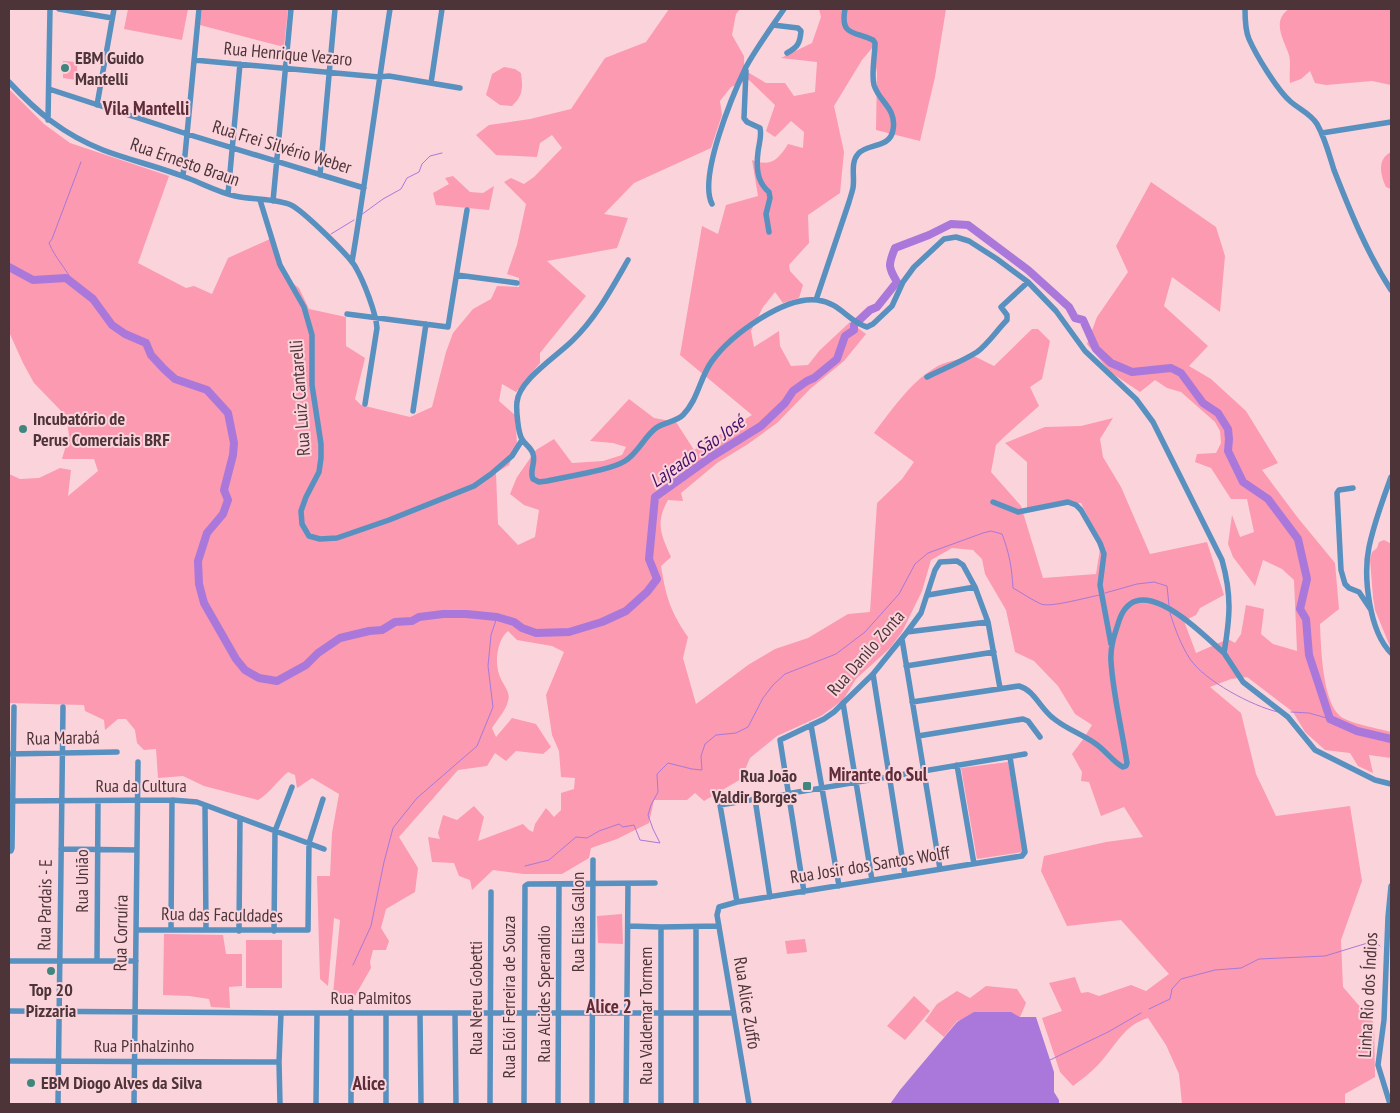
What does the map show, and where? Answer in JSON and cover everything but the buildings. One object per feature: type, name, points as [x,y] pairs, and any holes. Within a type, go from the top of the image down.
[{"type":"street","points":[[48,120],[50,9]]},
{"type":"street","points":[[60,9],[112,18]]},
{"type":"street","points":[[97,105],[114,9]]},
{"type":"street","points":[[183,176],[199,9]]},
{"type":"street","points":[[272,201],[291,9]]},
{"type":"street","points":[[320,175],[335,9]]},
{"type":"street","points":[[352,262],[389,9]]},
{"type":"street","points":[[430,83],[442,9]]},
{"type":"street","points":[[712,204],[708,197],[708,183],[712,158],[731,102],[747,66],[784,9]]},
{"type":"street","points":[[816,300],[849,202],[853,187],[853,163],[856,156],[862,150],[879,146],[888,139],[894,130],[893,114],[886,102],[877,93],[874,84],[874,40],[852,34],[846,28],[843,20],[845,9]]},
{"type":"street","points":[[1245,9],[1245,24],[1248,38],[1283,94],[1316,121],[1367,247],[1391,290]]},
{"type":"street","points":[[773,25],[798,28],[801,31],[800,44],[787,53]]},
{"type":"street","name":"Rua Henrique Vezaro","points":[[194,60],[379,77],[389,76],[460,88]]},
{"type":"street","points":[[228,194],[240,64]]},
{"type":"street","points":[[747,66],[744,118],[747,122],[760,128],[758,153],[759,180],[762,186],[769,192],[770,198],[766,214],[770,232]]},
{"type":"street","name":"Rua Ernesto Braun","points":[[9,82],[32,107],[48,120],[84,142],[183,176],[228,194],[285,202],[298,209],[356,267],[376,318]]},
{"type":"street","name":"Rua Frei Silvério Weber","points":[[49,89],[187,134],[364,188]]},
{"type":"street","points":[[1322,133],[1391,122]]},
{"type":"street","name":"Rua Luiz Cantarelli","points":[[260,200],[280,265],[304,307],[312,335],[312,385],[321,458],[319,472],[301,511],[302,524],[309,536],[320,540],[337,538],[389,520],[474,486],[512,456],[522,440]]},
{"type":"street","points":[[347,314],[448,327],[467,210]]},
{"type":"street","points":[[628,260],[598,309],[574,340],[529,379],[518,393],[517,403],[522,440],[533,452],[534,460],[531,475],[533,480],[539,482],[604,468],[625,461],[648,434],[659,425],[683,415],[698,391],[712,360],[750,324],[773,311],[795,302],[816,300],[833,304],[860,325],[867,327],[874,324],[892,306],[903,282],[914,267],[944,240],[956,237],[969,241],[998,259],[1028,282],[1056,311],[1085,351],[1136,399],[1152,422],[1222,560],[1228,582],[1230,604],[1224,654]]},
{"type":"street","points":[[456,275],[517,283]]},
{"type":"street","points":[[927,377],[977,352],[1006,320],[1007,315],[1001,307],[1028,282]]},
{"type":"street","points":[[365,404],[377,328],[376,318]]},
{"type":"street","points":[[413,411],[426,324]]},
{"type":"street","points":[[1391,476],[1369,546],[1367,573],[1372,612],[1377,630],[1391,653]]},
{"type":"street","points":[[1353,488],[1339,490],[1337,493],[1339,566],[1345,584],[1359,592],[1372,612]]},
{"type":"street","points":[[912,702],[1000,688],[1019,686],[1028,688],[1050,716],[1107,752],[1121,766],[1126,766],[1124,742],[1113,681],[1111,646],[1100,585],[1104,554],[1100,543],[1081,510],[1076,505],[1068,502],[1018,512],[993,502]]},
{"type":"street","name":"Rua Danilo Zonta","points":[[788,793],[780,740],[829,715],[873,674],[902,639],[921,612],[935,570],[940,562],[947,560],[957,561],[963,565],[975,587],[988,622],[1000,688]]},
{"type":"street","points":[[928,595],[975,587]]},
{"type":"street","points":[[1111,646],[1120,615],[1130,603],[1140,599],[1154,602],[1174,611],[1195,627],[1224,654],[1243,682],[1288,717],[1315,750],[1375,780],[1391,784]]},
{"type":"street","points":[[907,632],[988,622]]},
{"type":"street","points":[[902,639],[940,869]]},
{"type":"street","points":[[906,666],[994,652]]},
{"type":"street","points":[[873,674],[905,875]]},
{"type":"street","points":[[843,703],[872,880]]},
{"type":"street","points":[[10,851],[11,754],[14,707]]},
{"type":"street","name":"Rua Pardais - E","points":[[58,1104],[63,707]]},
{"type":"street","points":[[918,736],[1023,719],[1028,721],[1040,737]]},
{"type":"street","points":[[811,725],[839,886]]},
{"type":"street","name":"Rua Marabá","points":[[11,754],[117,752]]},
{"type":"street","points":[[737,902],[720,805],[1025,754]]},
{"type":"street","name":"Rua Josir dos Santos Wolff","points":[[719,907],[737,902],[1022,856],[1025,852],[1010,757]]},
{"type":"street","name":"Rua Corruíra","points":[[134,1104],[138,762]]},
{"type":"street","points":[[957,765],[974,864]]},
{"type":"street","points":[[274,931],[275,831],[292,787]]},
{"type":"street","points":[[788,793],[804,892]]},
{"type":"street","points":[[309,843],[323,799]]},
{"type":"street","points":[[755,799],[770,897]]},
{"type":"street","points":[[171,930],[172,800]]},
{"type":"street","name":"Rua da Cultura","points":[[11,801],[172,800],[197,802],[324,849]]},
{"type":"street","name":"Rua União","points":[[97,961],[98,801]]},
{"type":"street","points":[[205,805],[206,930]]},
{"type":"street","points":[[239,931],[240,818]]},
{"type":"street","name":"Rua das Faculdades","points":[[136,930],[308,930],[309,843]]},
{"type":"street","points":[[61,849],[137,850]]},
{"type":"street","name":"Rua Elias Gallon","points":[[592,1104],[593,860]]},
{"type":"street","points":[[559,884],[655,883]]},
{"type":"street","name":"Rua Elói Ferreira de Souza","points":[[524,1104],[524,889],[528,884],[559,884]]},
{"type":"street","name":"Rua Alcides Sperandio","points":[[558,1104],[559,884]]},
{"type":"street","points":[[626,1104],[628,884]]},
{"type":"street","name":"Linha Rio dos Índios","points":[[1390,1104],[1378,1064],[1384,1020],[1391,886]]},
{"type":"street","name":"Rua Nereu Gobetti","points":[[490,1104],[491,892]]},
{"type":"street","name":"Rua Alice Zuffo","points":[[719,907],[717,914],[749,1104]]},
{"type":"street","points":[[628,926],[719,926]]},
{"type":"street","name":"Rua Valdemar Tormem","points":[[661,927],[661,1104]]},
{"type":"street","points":[[696,927],[696,1104]]},
{"type":"street","points":[[9,961],[136,961]]},
{"type":"street","name":"Rua Palmitos","points":[[9,1011],[455,1014],[524,1012],[733,1013]]},
{"type":"street","points":[[351,1104],[352,1012]]},
{"type":"street","points":[[280,1104],[281,1013]]},
{"type":"street","points":[[316,1104],[317,1013]]},
{"type":"street","points":[[386,1013],[386,1104]]},
{"type":"street","points":[[420,1013],[421,1104]]},
{"type":"street","points":[[455,1014],[456,1104]]},
{"type":"street","name":"Rua Pinhalzinho","points":[[9,1061],[279,1062]]},
{"type":"shaded area","points":[[128,9],[188,9],[182,40],[124,29]]},
{"type":"shaded area","points":[[202,9],[288,9],[284,47],[200,25]]},
{"type":"shaded area","points":[[669,9],[740,9],[736,14],[732,35],[744,56],[744,70],[766,83],[785,83],[794,96],[815,92],[817,62],[781,58],[812,43],[821,17],[819,9],[946,9],[935,77],[920,141],[876,130],[877,73],[873,47],[862,60],[834,106],[844,152],[840,193],[808,215],[809,243],[789,265],[790,271],[803,285],[799,298],[783,303],[775,292],[763,307],[751,331],[754,347],[779,331],[780,346],[791,366],[808,365],[820,350],[850,322],[866,334],[844,361],[810,389],[777,423],[717,463],[681,493],[683,501],[668,500],[664,508],[661,529],[664,542],[671,557],[661,566],[670,603],[688,637],[683,658],[696,704],[748,665],[775,649],[808,638],[848,614],[870,612],[877,503],[902,479],[914,462],[874,433],[908,390],[937,366],[974,356],[994,366],[1032,329],[1038,329],[1050,341],[1042,379],[1030,387],[1039,406],[996,445],[991,472],[1021,506],[1043,578],[1096,574],[1101,543],[1081,503],[1065,503],[1027,511],[1027,462],[1005,443],[1045,427],[1081,426],[1113,418],[1100,439],[1103,457],[1121,487],[1150,554],[1207,542],[1224,595],[1200,608],[1196,615],[1184,621],[1196,653],[1228,639],[1235,643],[1241,634],[1246,605],[1264,609],[1261,634],[1273,644],[1297,651],[1294,580],[1282,569],[1263,560],[1255,586],[1233,557],[1228,544],[1232,515],[1240,537],[1254,532],[1247,499],[1231,499],[1211,468],[1195,462],[1197,454],[1216,453],[1221,443],[1220,431],[1215,422],[1181,392],[1167,388],[1155,380],[1140,392],[1110,372],[1087,344],[1097,317],[1128,272],[1116,246],[1151,182],[1216,227],[1225,256],[1220,312],[1172,277],[1164,306],[1208,346],[1189,366],[1211,379],[1246,411],[1278,463],[1262,470],[1335,563],[1339,609],[1320,624],[1326,686],[1334,708],[1345,719],[1364,726],[1391,732],[1391,758],[1369,755],[1373,773],[1358,766],[1350,753],[1325,750],[1305,732],[1293,712],[1247,677],[1231,679],[1210,687],[1241,713],[1256,774],[1276,816],[1350,806],[1362,881],[1341,940],[1343,987],[1374,1023],[1375,1077],[1345,1094],[1345,1104],[1182,1104],[1179,1074],[1166,1045],[1148,1018],[1139,1021],[1125,1032],[1097,1066],[1073,1086],[1060,1072],[1042,1018],[1062,1011],[1049,983],[1075,977],[1081,993],[1088,992],[1099,996],[1131,985],[1146,991],[1169,974],[1121,920],[1067,926],[1041,871],[1044,856],[1106,842],[1143,837],[1124,807],[1101,816],[1089,782],[1081,781],[1082,772],[1072,754],[1092,725],[1075,714],[1058,686],[1034,661],[1015,652],[1006,610],[985,574],[982,559],[973,550],[952,548],[931,560],[922,591],[902,632],[890,648],[856,679],[843,700],[821,716],[777,736],[750,758],[741,779],[704,801],[695,793],[687,800],[654,800],[649,823],[617,839],[591,848],[589,858],[562,874],[524,874],[493,870],[472,890],[470,880],[459,876],[454,863],[432,862],[428,837],[440,839],[438,833],[443,815],[457,820],[474,806],[484,817],[478,841],[523,824],[533,832],[535,824],[546,808],[554,817],[561,810],[561,793],[574,789],[575,778],[561,777],[559,751],[552,735],[546,695],[564,652],[552,646],[517,640],[508,631],[504,635],[499,647],[497,667],[509,698],[492,728],[496,737],[512,718],[536,724],[551,747],[543,754],[516,751],[506,761],[495,753],[487,766],[458,770],[399,837],[418,868],[415,892],[386,909],[381,928],[389,941],[386,950],[373,950],[370,962],[371,968],[355,996],[333,994],[340,920],[334,918],[328,986],[320,979],[317,876],[330,876],[332,833],[339,794],[312,778],[297,788],[295,775],[288,772],[258,800],[204,786],[183,776],[158,778],[156,749],[144,750],[137,743],[135,730],[126,719],[118,719],[105,730],[104,720],[85,711],[84,705],[9,703],[9,474],[20,479],[39,478],[60,468],[71,470],[68,496],[98,471],[94,459],[62,459],[69,435],[66,416],[34,383],[9,332],[9,89],[44,124],[70,143],[169,176],[138,263],[186,288],[194,286],[212,294],[228,258],[270,239],[291,282],[299,288],[309,309],[346,317],[346,346],[365,358],[355,399],[361,405],[410,417],[432,407],[446,352],[453,333],[473,309],[491,299],[497,286],[519,287],[519,278],[507,274],[517,245],[526,204],[504,182],[511,178],[524,184],[534,177],[562,148],[552,135],[540,143],[537,157],[496,155],[476,135],[489,125],[530,119],[571,109],[605,58],[646,42]],"holes":[[[749,80],[775,105],[766,131],[775,137],[791,121],[804,132],[803,148],[788,144],[773,161],[764,163],[752,160],[758,196],[726,205],[718,234],[702,226],[680,355],[752,415],[694,450],[676,422],[654,418],[629,399],[590,441],[613,443],[626,447],[622,455],[603,461],[572,463],[554,439],[536,450],[517,477],[510,494],[524,505],[539,510],[535,537],[518,545],[498,524],[496,473],[509,465],[517,444],[515,415],[499,401],[502,384],[516,392],[540,363],[540,353],[586,296],[547,261],[617,248],[628,218],[604,214],[634,183],[711,148],[722,115],[720,101],[731,87]]]},
{"type":"shaded area","points":[[1289,9],[1391,9],[1391,85],[1372,81],[1326,85],[1315,83],[1310,71],[1301,79],[1290,83],[1290,58],[1280,31],[1281,19]]},
{"type":"shaded area","points":[[63,61],[77,62],[77,80],[63,78]]},
{"type":"shaded area","points":[[504,67],[515,69],[521,73],[521,91],[518,99],[512,106],[500,105],[486,95],[492,74]]},
{"type":"shaded area","points":[[1391,152],[1391,189],[1386,187],[1381,168],[1383,159]]},
{"type":"shaded area","points":[[453,176],[470,192],[483,193],[494,186],[489,210],[436,205],[433,193],[449,184],[445,178]]},
{"type":"shaded area","points":[[1384,540],[1391,545],[1391,649],[1375,610],[1370,559],[1372,552],[1377,548],[1379,542]]},
{"type":"shaded area","points":[[1008,762],[1023,852],[977,859],[961,768]]},
{"type":"shaded area","points":[[622,914],[623,944],[598,943],[597,916]]},
{"type":"shaded area","points":[[164,934],[223,935],[226,954],[242,954],[242,986],[229,987],[230,1008],[211,1007],[209,999],[163,995]]},
{"type":"shaded area","points":[[805,939],[807,952],[787,954],[785,941]]},
{"type":"shaded area","points":[[246,940],[282,940],[282,988],[246,988]]},
{"type":"shaded area","points":[[986,986],[1017,989],[1026,1003],[1020,1017],[1010,1012],[957,1021],[944,1037],[925,1021],[937,1004],[957,991],[970,998]]},
{"type":"shaded area","points":[[914,996],[930,1011],[905,1040],[887,1026]]},
{"type":"shaded area","points":[[974,1012],[1011,1012],[1020,1017],[1036,1017],[1054,1072],[1054,1092],[1059,1100],[1059,1104],[890,1104],[957,1022]]},
{"type":"waterway","points":[[361,215],[401,189],[407,178],[419,172],[422,164],[430,156],[442,153]]},
{"type":"waterway","points":[[73,283],[49,243],[81,162]]},
{"type":"waterway","points":[[331,234],[354,220]]},
{"type":"waterway","name":"Lajeado São José","points":[[9,267],[33,280],[66,278],[93,299],[112,325],[125,334],[146,343],[151,355],[175,379],[207,390],[228,413],[234,443],[233,455],[224,490],[228,500],[223,514],[207,533],[198,561],[199,584],[204,603],[236,659],[245,670],[259,678],[277,681],[306,665],[318,653],[340,638],[382,630],[395,622],[412,621],[419,617],[443,614],[497,617],[514,622],[522,628],[536,633],[569,632],[602,622],[626,611],[647,592],[657,579],[649,559],[655,497],[711,457],[761,426],[785,403],[793,391],[814,378],[837,359],[845,336],[854,330],[854,325],[870,310],[877,307],[897,282],[890,266],[895,248],[951,224],[968,225],[1028,270],[1069,307],[1075,318],[1083,320],[1096,349],[1111,363],[1132,372],[1171,368],[1181,373],[1203,403],[1218,413],[1228,429],[1228,451],[1243,482],[1268,499],[1298,539],[1307,579],[1300,609],[1306,619],[1309,655],[1330,719],[1357,731],[1391,739]]},
{"type":"waterway","points":[[525,866],[549,860],[576,837],[587,838],[599,831],[619,824],[623,827],[634,825],[640,840],[660,843],[648,815],[658,792],[657,774],[668,763],[702,770],[701,756],[705,744],[716,735],[736,733],[748,727],[763,698],[785,674],[836,654],[865,632],[899,594],[915,564],[928,553],[991,531],[1002,534],[1010,560],[1013,588],[1046,605],[1100,595]]},
{"type":"waterway","points":[[1105,593],[1137,584],[1154,582],[1167,586],[1169,605]]},
{"type":"waterway","points":[[1170,613],[1176,631],[1190,659],[1206,676],[1230,692],[1278,712]]},
{"type":"waterway","points":[[353,965],[371,926],[393,828],[417,798],[477,746],[493,707],[488,666],[491,635],[497,617]]},
{"type":"waterway","points":[[1291,712],[1309,713],[1330,719]]},
{"type":"waterway","points":[[1149,1009],[1170,999],[1172,989],[1181,979],[1215,970],[1241,968],[1259,959],[1325,956],[1374,941],[1380,946]]},
{"type":"waterway","points":[[1050,1060],[1108,1032],[1141,1013]]},
{"type":"place","name":"EBM Guido Mantelli","points":[[65,68]]},
{"type":"place","name":"Incubatório de Perus Comerciais BRF","points":[[23,429]]},
{"type":"place","name":"Rua João Valdir Borges","points":[[807,786]]},
{"type":"place","name":"Top 20 Pizzaria","points":[[51,971]]},
{"type":"place","name":"EBM Diogo Alves da Silva","points":[[31,1083]]},
{"type":"district","name":"Vila Mantelli","points":[[146,108]]},
{"type":"district","name":"Mirante do Sul","points":[[878,774]]},
{"type":"district","name":"Alice 2","points":[[609,1006]]},
{"type":"district","name":"Alice","points":[[369,1083]]}]
